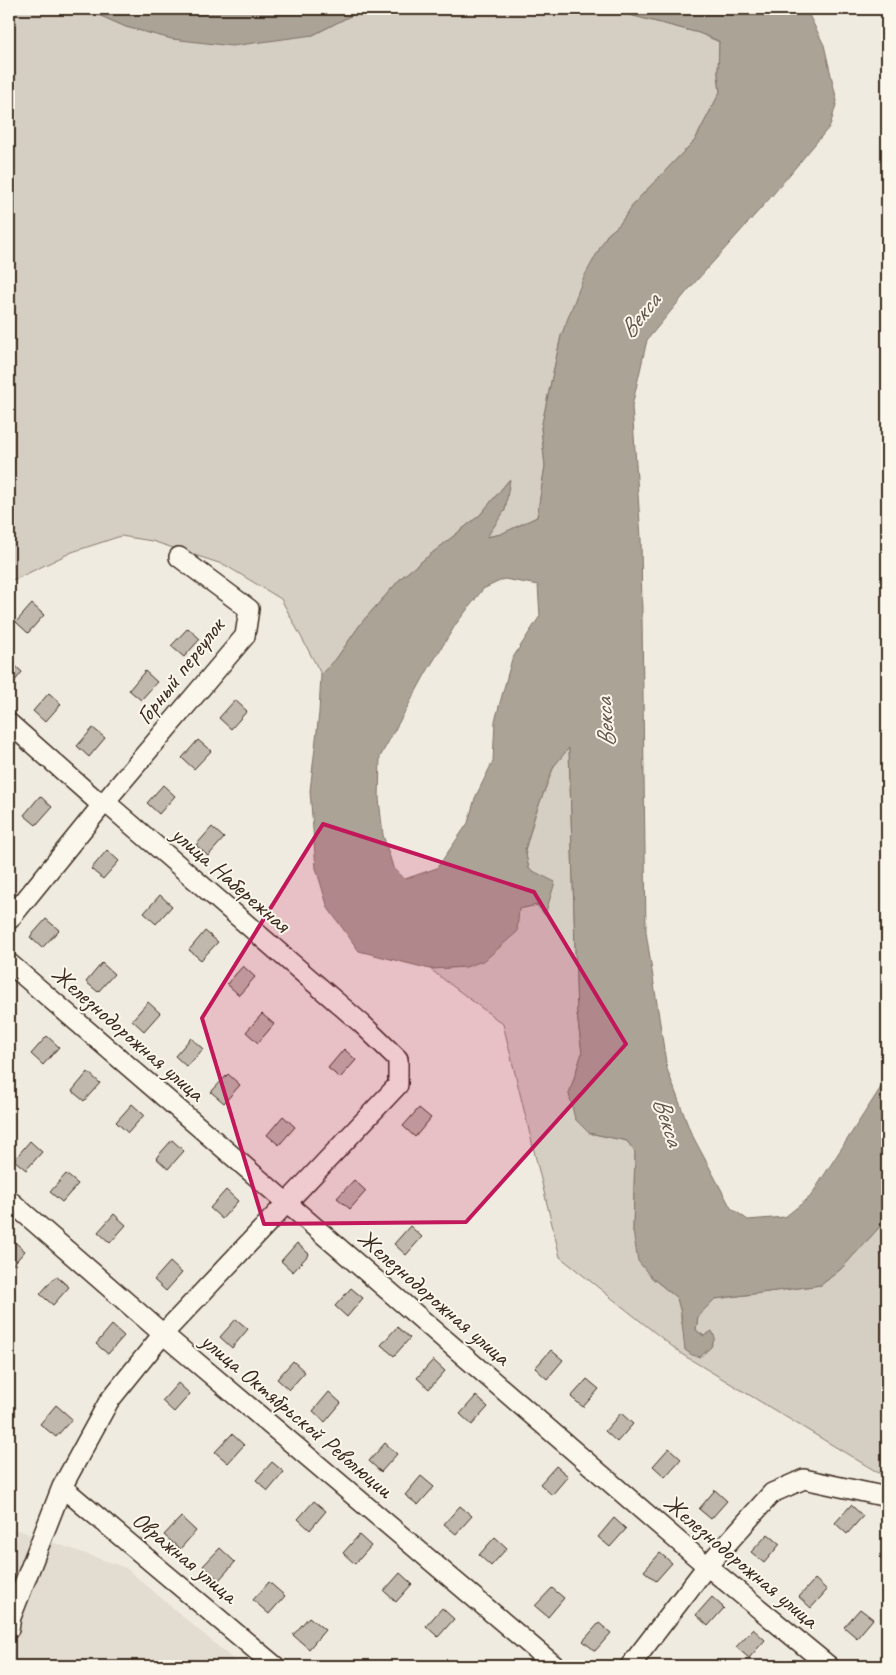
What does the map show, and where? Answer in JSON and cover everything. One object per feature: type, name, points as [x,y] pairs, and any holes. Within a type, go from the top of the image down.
[{"type":"street","name":"Горный переулок","points":[[103,804],[245,636],[249,609],[179,556]]},
{"type":"street","name":"улица Набережная","points":[[9,723],[96,800],[111,807],[362,1024],[398,1059],[398,1085],[287,1203]]},
{"type":"street","points":[[9,920],[103,804]]},
{"type":"street","name":"Железнодорожная улица","points":[[9,963],[707,1566],[829,1666]]},
{"type":"street","name":"улица Октябрьской Революции","points":[[9,1200],[163,1334],[555,1666]]},
{"type":"street","points":[[9,1629],[11,1617],[62,1487],[110,1401],[163,1334],[287,1203]]},
{"type":"street","points":[[630,1666],[707,1566],[772,1493],[804,1479],[887,1497]]},
{"type":"street","name":"Овражная улица","points":[[62,1487],[275,1666]]},
{"type":"highlighted area","points":[[323,824],[534,892],[626,1044],[466,1222],[264,1224],[202,1018]]},
{"type":"shaded area","points":[[9,9],[85,9],[126,27],[173,39],[313,35],[364,9],[607,9],[699,33],[719,42],[718,74],[720,92],[695,140],[636,201],[619,225],[607,235],[561,336],[541,428],[545,466],[537,517],[501,534],[486,537],[505,510],[509,480],[480,515],[402,577],[362,622],[336,659],[321,674],[281,599],[225,565],[152,541],[121,536],[72,552],[16,579],[9,580]]},
{"type":"shaded area","points":[[569,747],[577,1014],[582,1053],[569,1094],[589,1133],[627,1141],[635,1152],[633,1231],[651,1277],[677,1298],[681,1313],[681,1323],[704,1336],[696,1330],[698,1316],[715,1299],[821,1285],[841,1269],[887,1219],[887,1478],[683,1355],[560,1257],[503,1024],[430,969],[465,967],[519,909],[537,905],[545,914],[529,869],[525,850],[535,815],[554,766]]},
{"type":"shaded area","points":[[9,1527],[126,1568],[241,1666],[9,1666]]},
{"type":"water","points":[[85,9],[364,9],[313,35],[232,46],[172,39],[126,27]]},
{"type":"water","name":"Векса","points":[[607,9],[806,9],[824,45],[837,101],[830,126],[647,340],[632,406],[641,538],[646,932],[667,1069],[690,1131],[731,1208],[748,1220],[785,1217],[810,1197],[887,1078],[887,1219],[841,1269],[821,1285],[715,1299],[698,1316],[696,1330],[704,1336],[712,1331],[715,1338],[711,1347],[700,1357],[692,1355],[685,1350],[681,1313],[677,1298],[651,1277],[638,1261],[633,1231],[635,1152],[627,1141],[589,1133],[575,1119],[569,1094],[582,1053],[577,1014],[569,748],[554,766],[535,815],[525,850],[529,869],[555,882],[545,915],[537,905],[519,909],[517,932],[485,960],[466,967],[430,969],[359,951],[328,908],[316,868],[310,791],[319,713],[321,674],[336,659],[362,622],[402,577],[480,515],[510,479],[505,510],[487,537],[501,534],[537,517],[545,466],[541,428],[561,336],[583,279],[607,235],[619,225],[636,201],[695,140],[720,92],[718,74],[719,41],[699,33]],"holes":[[[504,579],[538,585],[540,616],[512,659],[495,721],[493,761],[475,798],[468,823],[437,868],[405,879],[393,867],[383,835],[379,799],[380,757],[426,673],[456,624],[483,589]]]},
{"type":"building","points":[[32,604],[44,615],[28,633],[16,622]]},
{"type":"building","points":[[188,628],[200,639],[184,657],[171,646]]},
{"type":"building","points":[[9,660],[22,672],[9,688]]},
{"type":"building","points":[[145,671],[157,682],[141,700],[129,690]]},
{"type":"building","points":[[49,693],[61,704],[45,722],[33,711]]},
{"type":"building","points":[[235,700],[247,711],[231,729],[219,718]]},
{"type":"building","points":[[93,728],[105,738],[89,757],[77,746]]},
{"type":"building","points":[[198,740],[211,751],[194,769],[182,758]]},
{"type":"building","points":[[163,785],[175,796],[159,814],[147,803]]},
{"type":"building","points":[[40,796],[52,807],[36,825],[24,815]]},
{"type":"building","points":[[212,827],[224,838],[208,856],[196,845]]},
{"type":"building","points":[[107,850],[119,861],[103,879],[91,869]]},
{"type":"building","points":[[160,895],[172,906],[156,924],[144,913]]},
{"type":"building","points":[[46,919],[59,930],[42,948],[30,937]]},
{"type":"building","points":[[205,931],[218,942],[201,960],[189,950]]},
{"type":"building","points":[[102,963],[114,974],[98,992],[86,982]]},
{"type":"building","points":[[243,966],[255,977],[239,995],[227,984]]},
{"type":"building","points":[[148,1002],[160,1013],[144,1031],[132,1020]]},
{"type":"building","points":[[262,1014],[274,1024],[258,1043],[246,1032]]},
{"type":"building","points":[[47,1036],[59,1047],[43,1065],[31,1054]]},
{"type":"building","points":[[191,1038],[203,1049],[187,1067],[175,1056]]},
{"type":"building","points":[[344,1049],[356,1060],[340,1078],[328,1068]]},
{"type":"building","points":[[88,1072],[100,1083],[84,1101],[72,1091]]},
{"type":"building","points":[[228,1074],[240,1085],[224,1103],[211,1092]]},
{"type":"building","points":[[132,1104],[144,1115],[128,1133],[116,1122]]},
{"type":"building","points":[[419,1108],[431,1118],[415,1137],[403,1126]]},
{"type":"building","points":[[283,1116],[295,1127],[279,1145],[267,1135]]},
{"type":"building","points":[[172,1140],[184,1151],[168,1169],[156,1158]]},
{"type":"building","points":[[30,1141],[42,1152],[26,1170],[14,1160]]},
{"type":"building","points":[[66,1174],[78,1184],[62,1202],[50,1192]]},
{"type":"building","points":[[354,1180],[366,1191],[350,1209],[337,1198]]},
{"type":"building","points":[[226,1190],[238,1201],[222,1219],[210,1208]]},
{"type":"building","points":[[114,1214],[126,1225],[110,1243],[98,1232]]},
{"type":"building","points":[[410,1226],[422,1237],[406,1255],[394,1244]]},
{"type":"building","points":[[9,1237],[25,1251],[9,1269]]},
{"type":"building","points":[[297,1243],[309,1254],[293,1272],[281,1261]]},
{"type":"building","points":[[170,1262],[182,1273],[166,1291],[154,1280]]},
{"type":"building","points":[[56,1276],[69,1287],[53,1305],[40,1294]]},
{"type":"building","points":[[351,1288],[363,1298],[347,1317],[335,1306]]},
{"type":"building","points":[[236,1319],[248,1329],[232,1348],[220,1337]]},
{"type":"building","points":[[112,1325],[124,1336],[108,1354],[96,1344]]},
{"type":"building","points":[[397,1327],[410,1338],[394,1356],[381,1345]]},
{"type":"building","points":[[551,1350],[563,1360],[547,1379],[535,1368]]},
{"type":"building","points":[[433,1360],[445,1371],[429,1389],[417,1378]]},
{"type":"building","points":[[293,1361],[305,1372],[289,1390],[277,1379]]},
{"type":"building","points":[[587,1379],[599,1389],[583,1407],[571,1397]]},
{"type":"building","points":[[178,1383],[190,1394],[174,1412],[162,1401]]},
{"type":"building","points":[[329,1392],[341,1403],[325,1422],[313,1411]]},
{"type":"building","points":[[476,1396],[488,1407],[472,1425],[460,1414]]},
{"type":"building","points":[[56,1405],[72,1419],[56,1437],[40,1424]]},
{"type":"building","points":[[621,1413],[633,1424],[617,1442],[605,1431]]},
{"type":"building","points":[[232,1434],[244,1445],[228,1463],[215,1452]]},
{"type":"building","points":[[385,1443],[397,1454],[381,1472],[369,1461]]},
{"type":"building","points":[[669,1448],[681,1459],[665,1477],[653,1466]]},
{"type":"building","points":[[272,1462],[284,1472],[268,1491],[256,1480]]},
{"type":"building","points":[[556,1466],[568,1476],[552,1495],[540,1484]]},
{"type":"building","points":[[421,1476],[434,1487],[418,1505],[405,1495]]},
{"type":"building","points":[[715,1490],[727,1501],[711,1519],[699,1509]]},
{"type":"building","points":[[314,1501],[326,1511],[310,1530],[298,1519]]},
{"type":"building","points":[[851,1505],[863,1516],[847,1534],[835,1523]]},
{"type":"building","points":[[460,1506],[472,1516],[456,1534],[444,1524]]},
{"type":"building","points":[[181,1517],[196,1531],[180,1549],[164,1535]]},
{"type":"building","points":[[614,1518],[626,1529],[610,1547],[598,1537]]},
{"type":"building","points":[[768,1534],[780,1544],[764,1563],[751,1552]]},
{"type":"building","points":[[359,1535],[371,1546],[355,1564],[343,1553]]},
{"type":"building","points":[[495,1537],[507,1548],[491,1566],[479,1555]]},
{"type":"building","points":[[220,1548],[235,1562],[219,1580],[203,1566]]},
{"type":"building","points":[[660,1553],[672,1563],[656,1581],[644,1571]]},
{"type":"building","points":[[400,1573],[412,1584],[396,1602],[384,1591]]},
{"type":"building","points":[[815,1579],[827,1590],[811,1608],[799,1597]]},
{"type":"building","points":[[269,1582],[285,1596],[269,1614],[253,1600]]},
{"type":"building","points":[[552,1588],[564,1598],[548,1617],[535,1606]]},
{"type":"building","points":[[712,1597],[724,1608],[708,1626],[696,1615]]},
{"type":"building","points":[[442,1608],[454,1619],[438,1637],[426,1626]]},
{"type":"building","points":[[860,1609],[873,1619],[857,1638],[844,1627]]},
{"type":"building","points":[[309,1617],[325,1630],[309,1649],[293,1635]]},
{"type":"building","points":[[599,1623],[611,1633],[595,1651],[583,1641]]},
{"type":"building","points":[[753,1629],[765,1640],[749,1658],[736,1647]]}]
